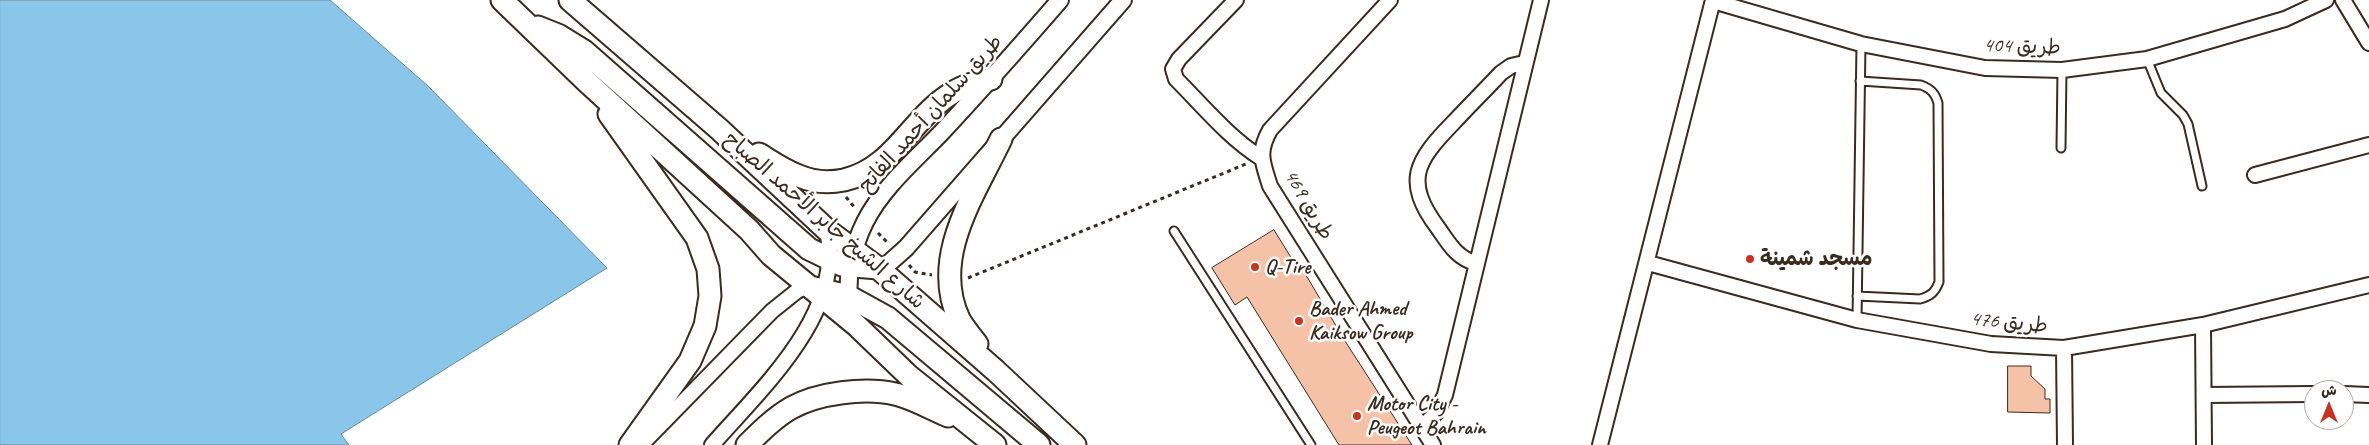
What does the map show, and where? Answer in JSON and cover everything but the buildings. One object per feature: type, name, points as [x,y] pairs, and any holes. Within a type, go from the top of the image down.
[{"type":"main road","points":[[502,0],[527,22],[586,81],[749,230],[771,255],[818,291],[910,376],[995,445]]},
{"type":"main road","name":"شارع الشيخ جابر الأحمد الصباح","points":[[570,0],[719,129],[827,230],[853,259],[878,268],[996,371],[1075,445]]},
{"type":"main road","points":[[527,22],[558,35],[584,51],[800,242],[831,261],[853,259]]},
{"type":"main road","points":[[719,129],[790,173],[814,180],[838,181],[864,174],[887,159],[945,97],[967,85],[991,79]]},
{"type":"main road","points":[[586,81],[697,238],[708,269],[710,296],[705,326],[698,346],[690,361],[630,445]]},
{"type":"main road","points":[[996,371],[960,320],[952,293],[950,264],[955,237],[1001,139]]},
{"type":"main road","points":[[818,291],[848,296],[888,318],[1039,445]]},
{"type":"main road","points":[[747,445],[775,419],[792,408],[849,391],[870,390],[897,394],[972,426]]},
{"type":"street","name":"طريق سلمان أحمد الفاتح","points":[[856,325],[850,311],[848,296],[853,259],[866,221],[884,194],[991,79],[1060,0]]},
{"type":"street","points":[[878,268],[888,264],[900,255],[1123,0]]},
{"type":"street","points":[[1236,0],[1179,60],[1173,69],[1176,79],[1220,124],[1243,146],[1261,158]]},
{"type":"street","name":"طريق 469","points":[[1390,0],[1270,130],[1264,141],[1261,158],[1270,186],[1433,445]]},
{"type":"street","points":[[1421,428],[1436,413],[1445,395],[1524,63],[1541,0]]},
{"type":"street","name":"طريق 404","points":[[1713,1],[1861,44],[1985,68],[2062,70],[2148,60],[2285,19],[2326,0]]},
{"type":"street","points":[[2343,0],[2369,43]]},
{"type":"street","points":[[1600,445],[1648,263],[1713,1]]},
{"type":"street","points":[[1476,263],[1466,260],[1457,254],[1424,208],[1418,190],[1418,170],[1432,144],[1500,73],[1511,66],[1524,63]]},
{"type":"street","points":[[2255,175],[2369,145]]},
{"type":"street","points":[[712,445],[787,357],[803,334],[831,261],[827,230]]},
{"type":"street","name":"طريق 476","points":[[1648,263],[1857,320],[1990,344],[2064,348],[2203,325],[2369,285]]},
{"type":"street","points":[[641,445],[772,311],[797,291],[818,291]]},
{"type":"street","points":[[2203,325],[2204,445]]},
{"type":"street","points":[[2064,348],[2065,445]]},
{"type":"street","points":[[2204,395],[2304,394]]},
{"type":"street","points":[[2354,394],[2369,395]]},
{"type":"lane","points":[[1857,320],[1861,44]]},
{"type":"lane","points":[[2148,60],[2161,93],[2183,114],[2188,124],[2202,186]]},
{"type":"lane","points":[[2061,148],[2062,70]]},
{"type":"lane","points":[[1857,296],[1920,299],[1929,297],[1936,291],[1939,282],[1938,103],[1935,95],[1929,88],[1921,85],[1860,80]]},
{"type":"lane","points":[[1174,231],[1311,445]]},
{"type":"path","points":[[838,181],[840,191],[915,272],[962,280],[1261,158]]},
{"type":"water","points":[[0,0],[330,0],[428,86],[607,268],[341,434],[349,445],[0,445]]},
{"type":"place","name":"مسجد شمينة","points":[[1750,259]]},
{"type":"place","name":"Q-Tire","points":[[1255,267]]},
{"type":"place","name":"Bader Ahmed Kaiksow Group","points":[[1299,321]]},
{"type":"place","name":"Motor City - Peugeot Bahrain","points":[[1357,416]]}]
